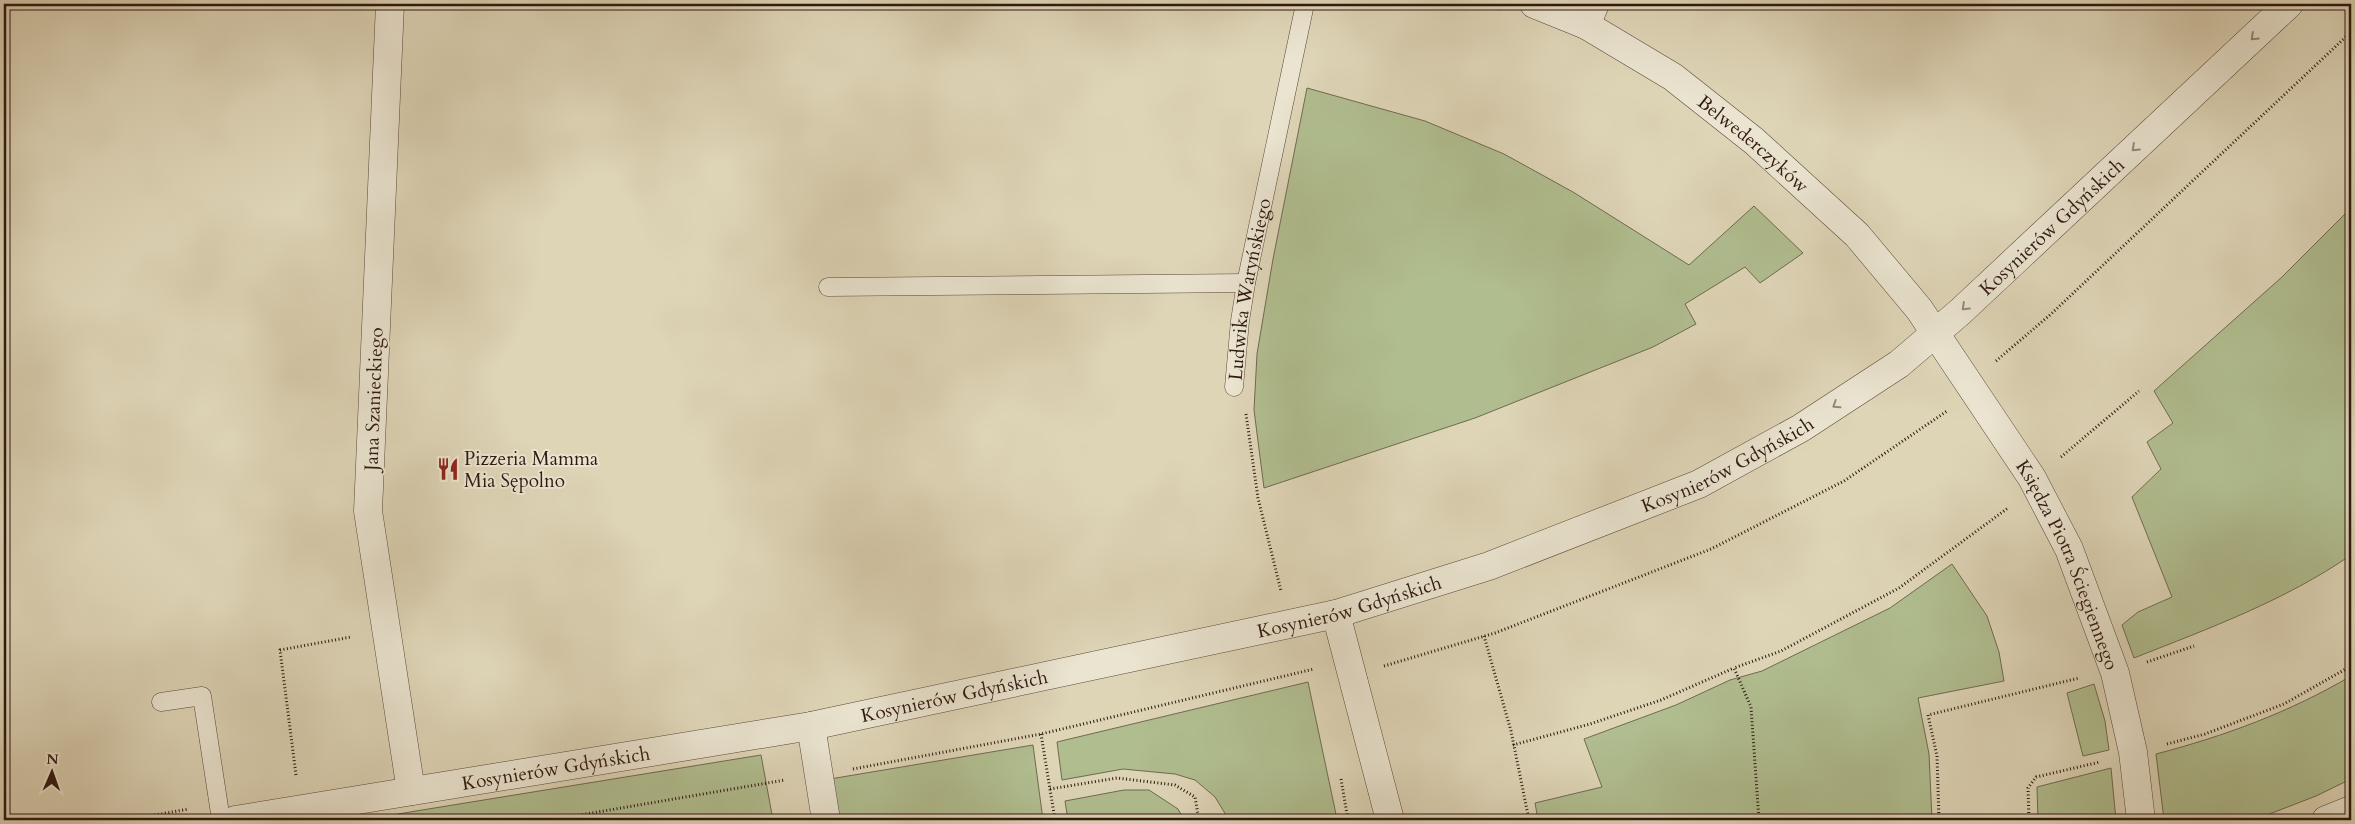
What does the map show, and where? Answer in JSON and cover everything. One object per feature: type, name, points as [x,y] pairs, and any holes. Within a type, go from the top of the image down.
[{"type":"street","name":"Jana Szanieckiego","points":[[390,4],[368,510],[411,791]]},
{"type":"street","name":"Belwederczyków","points":[[1534,4],[1591,14],[1754,141],[1857,235],[1919,309],[1935,333]]},
{"type":"street","name":"Kosynierów Gdyńskich","points":[[235,820],[811,726],[1336,614],[1489,566],[1699,484],[1801,428],[1899,364],[1935,333],[2289,4]]},
{"type":"street","name":"Księdza Piotra Ściegiennego","points":[[1935,333],[2034,482],[2069,549],[2115,673],[2132,752],[2141,820]]},
{"type":"street","points":[[1336,614],[1390,820]]},
{"type":"street","points":[[811,726],[826,820]]},
{"type":"street","points":[[2326,820],[2351,810]]},
{"type":"lane","name":"Ludwika Waryńskiego","points":[[1234,387],[1240,321],[1246,283],[1305,4]]},
{"type":"lane","points":[[828,287],[1246,283]]},
{"type":"lane","points":[[161,702],[202,696],[221,820]]},
{"type":"path","points":[[1995,362],[2051,314],[2351,32]]},
{"type":"path","name":"Ludwika Waryńskiego","points":[[1234,387],[1248,388],[1246,420],[1258,498],[1289,624]]},
{"type":"path","points":[[1513,745],[1590,724],[1652,703],[1734,668],[1781,651],[1900,588],[2034,482],[2139,391]]},
{"type":"path","points":[[1352,675],[1484,636],[1711,549],[1844,481],[1937,420],[1950,408]]},
{"type":"path","points":[[298,784],[280,650],[357,636]]},
{"type":"path","points":[[1484,636],[1513,745],[1529,820]]},
{"type":"path","points":[[2115,673],[2194,646]]},
{"type":"path","points":[[2132,752],[2205,734],[2284,704],[2351,666]]},
{"type":"path","points":[[1734,668],[1751,707],[1759,820]]},
{"type":"path","points":[[551,820],[819,773],[903,761],[1041,734],[1314,669]]},
{"type":"path","points":[[1939,820],[1937,756],[1928,715],[2086,677]]},
{"type":"path","points":[[1041,734],[1055,820]]},
{"type":"path","points":[[2029,820],[2028,788],[2036,777],[2104,761]]},
{"type":"path","points":[[1050,790],[1117,778],[1175,785],[1195,797],[1199,820]]},
{"type":"green space","points":[[1307,88],[1425,121],[1504,154],[1573,192],[1689,265],[1754,206],[1803,253],[1760,283],[1745,267],[1685,304],[1696,324],[1653,347],[1475,418],[1264,488],[1254,410],[1257,354],[1273,259]]},
{"type":"green space","points":[[2351,208],[2351,555],[2273,600],[2134,658],[2122,625],[2138,612],[2172,597],[2132,497],[2161,469],[2147,442],[2173,423],[2154,391],[2282,277]]},
{"type":"green space","points":[[1952,564],[1987,616],[1999,652],[2004,681],[1918,698],[1929,754],[1932,820],[1538,820],[1535,803],[1602,787],[1584,739],[1676,705],[1730,680],[1762,671],[1890,608]]},
{"type":"green space","points":[[2351,676],[2351,779],[2316,796],[2254,820],[2164,820],[2156,754],[2232,731],[2281,712]]},
{"type":"green space","points":[[1308,682],[1337,819],[1229,820],[1215,797],[1195,780],[1175,774],[1123,769],[1062,780],[1057,742]]},
{"type":"green space","points":[[2094,684],[2105,721],[2109,750],[2083,756],[2067,693]]},
{"type":"green space","points":[[1033,745],[1043,820],[836,820],[830,779]]},
{"type":"green space","points":[[761,755],[773,820],[363,820],[416,811]]},
{"type":"green space","points":[[2111,768],[2116,820],[2038,820],[2037,787]]},
{"type":"green space","points":[[1124,790],[1149,790],[1178,809],[1184,820],[1068,820],[1065,801]]},
{"type":"place","name":"Pizzeria Mamma Mia Sępolno","points":[[448,469]]}]
